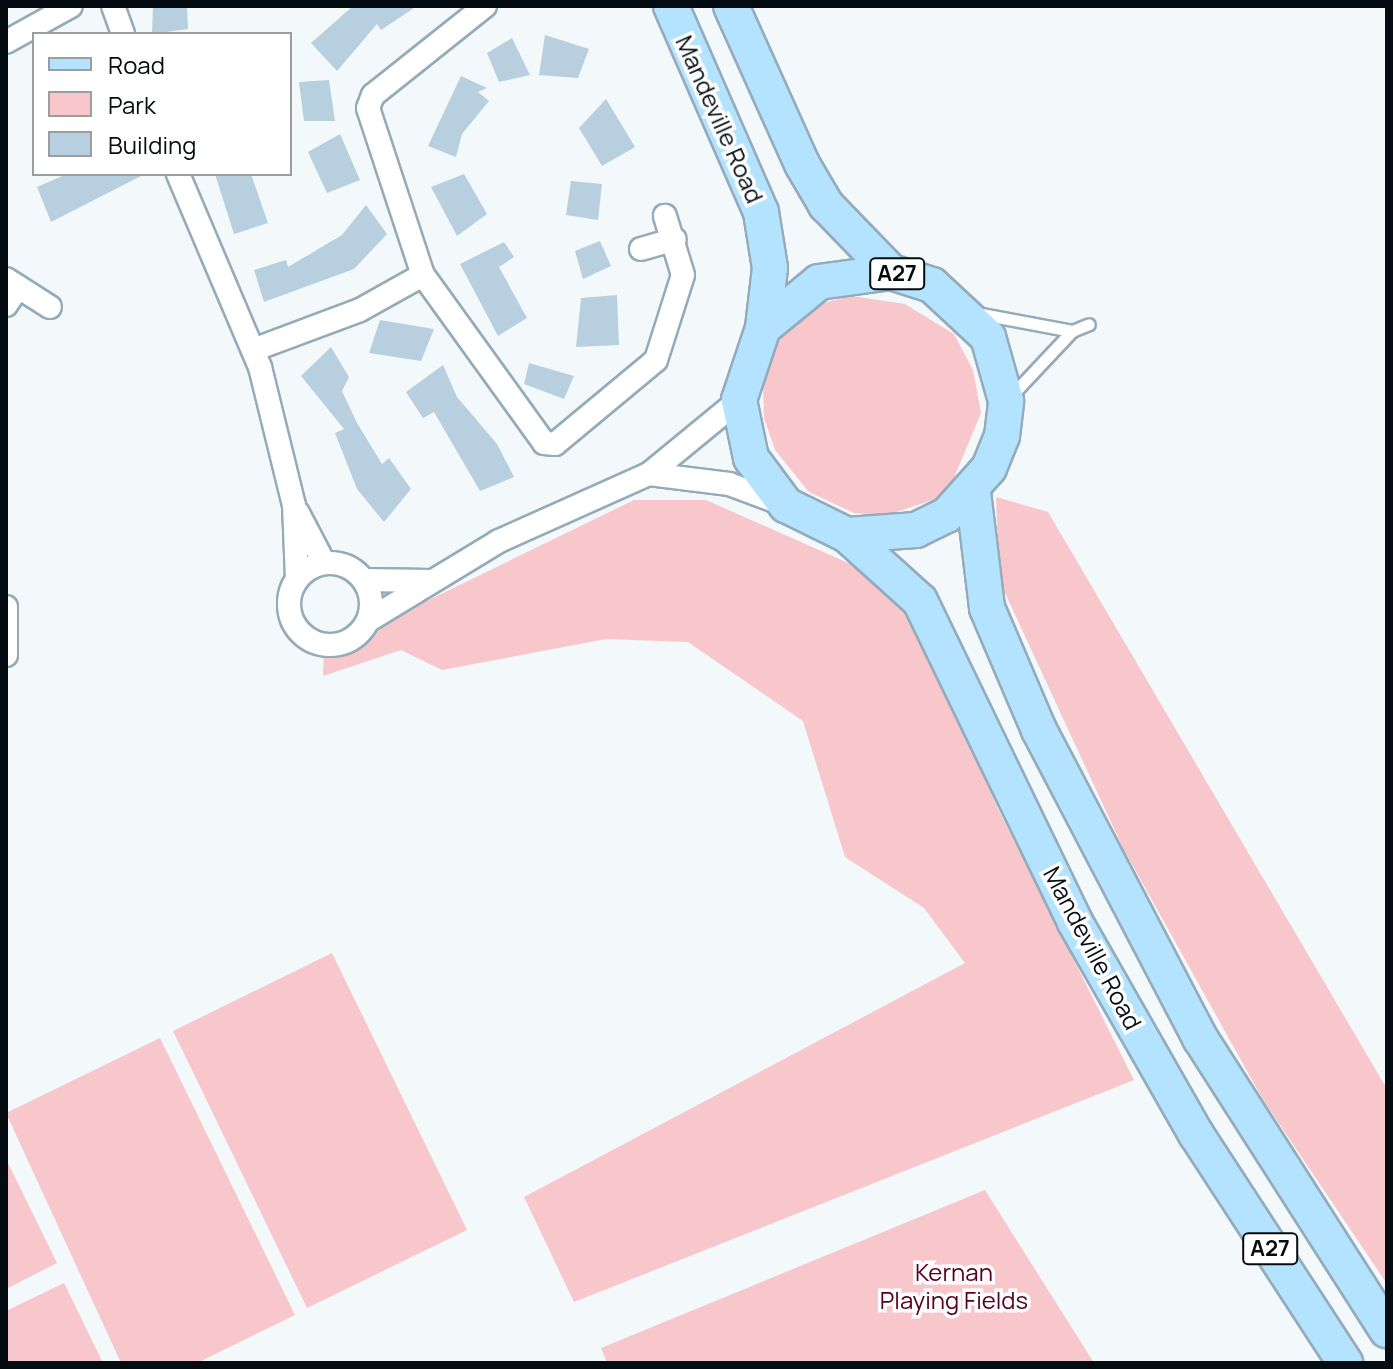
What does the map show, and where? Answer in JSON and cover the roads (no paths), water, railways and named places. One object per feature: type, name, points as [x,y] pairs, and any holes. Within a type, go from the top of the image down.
[{"type":"main road","name":"Mandeville Road","points":[[671,6],[761,212],[770,268],[763,328]]},
{"type":"main road","name":"A27","points":[[731,6],[802,164],[826,205],[891,272]]},
{"type":"main road","name":"A27","points":[[891,272],[932,285],[968,311],[991,344],[1006,401],[1002,436],[973,492],[916,530],[847,535],[786,505],[751,458],[739,400],[746,362],[763,328],[819,282],[891,272]]},
{"type":"main road","name":"A27","points":[[973,492],[987,608],[1045,743],[1200,1038],[1387,1330]]},
{"type":"main road","name":"Mandeville Road","points":[[847,535],[920,601],[1075,922],[1196,1134],[1345,1363]]},
{"type":"street","points":[[6,42],[71,6]]},
{"type":"street","points":[[113,6],[122,32]]},
{"type":"street","points":[[485,6],[373,95],[368,108],[423,275],[534,433],[555,444],[656,360],[683,275],[675,239],[665,216]]},
{"type":"street","points":[[179,176],[253,350],[294,505],[297,579],[288,606],[310,641],[351,641],[369,620],[430,581],[574,502],[649,474],[739,400]]},
{"type":"street","points":[[641,249],[675,239]]},
{"type":"street","points":[[253,350],[360,310],[423,275]]},
{"type":"street","points":[[10,290],[50,307]]},
{"type":"street","points":[[649,474],[729,484],[786,505]]},
{"type":"street","points":[[294,505],[324,563]]},
{"type":"street","points":[[297,579],[324,563],[346,566],[364,580],[430,581]]},
{"type":"street","points":[[364,580],[369,620]]},
{"type":"street","points":[[6,607],[6,655]]},
{"type":"lane","points":[[968,311],[1072,331]]},
{"type":"lane","points":[[1006,401],[1072,331],[1089,324]]},
{"type":"park label","name":"Kernan Playing Fields","points":[[954,1286]]}]
